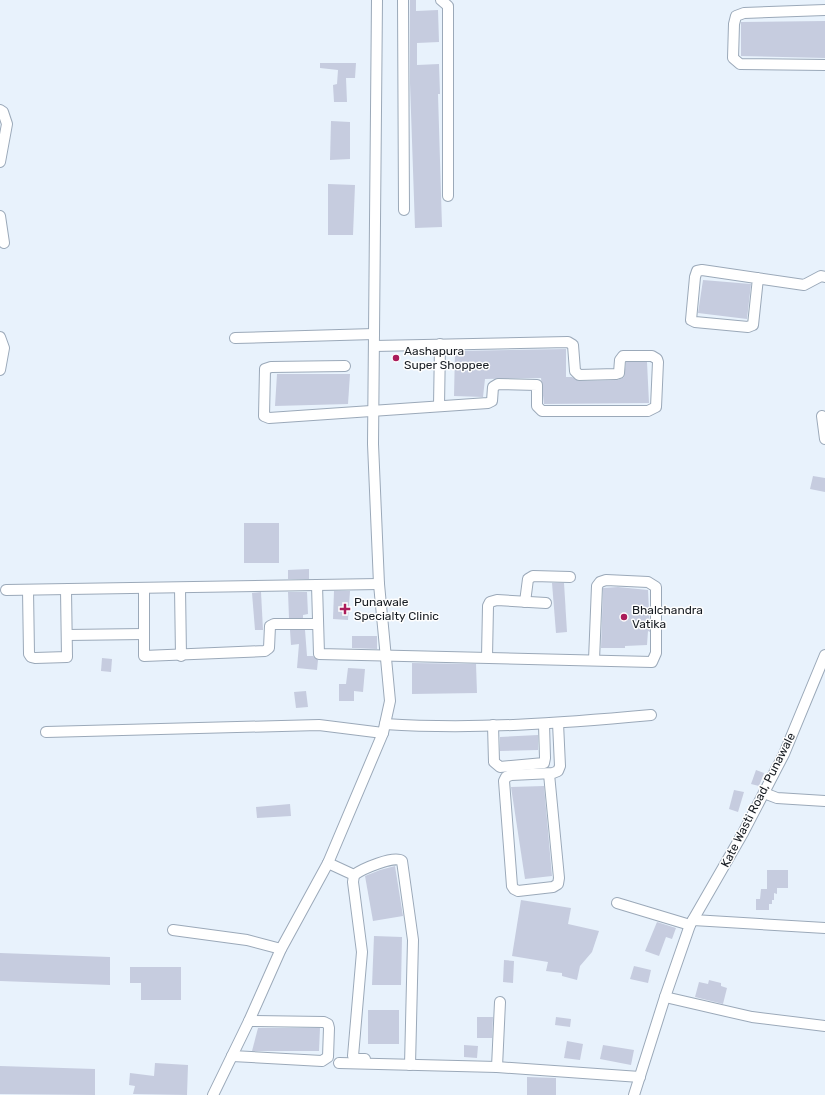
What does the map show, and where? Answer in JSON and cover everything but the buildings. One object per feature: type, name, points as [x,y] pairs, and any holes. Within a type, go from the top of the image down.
[{"type":"street","points":[[213,1095],[249,1021],[281,949],[328,863],[384,728],[390,701],[379,584],[373,444],[377,0]]},
{"type":"street","points":[[403,0],[404,210]]},
{"type":"street","points":[[441,0],[448,6],[448,196]]},
{"type":"street","points":[[825,10],[744,13],[736,16],[734,24],[734,58],[740,64],[825,65]]},
{"type":"street","points":[[0,110],[3,112],[7,124],[0,162]]},
{"type":"street","points":[[0,216],[4,243]]},
{"type":"street","points":[[758,278],[753,325],[748,327],[695,322],[691,320],[695,277],[697,271],[702,270],[758,278],[804,285],[821,276],[825,276]]},
{"type":"street","points":[[234,338],[374,334]]},
{"type":"street","points":[[0,337],[4,348],[0,370]]},
{"type":"street","points":[[345,366],[271,367],[265,369],[264,416],[269,418],[490,403],[493,399],[493,387],[498,384],[535,385],[538,387],[537,406],[542,412],[648,411],[656,407],[657,403],[658,362],[657,359],[652,356],[623,356],[620,360],[619,373],[580,375],[575,371],[574,345],[568,342],[374,346]]},
{"type":"street","points":[[439,406],[440,344]]},
{"type":"street","points":[[822,416],[825,439]]},
{"type":"street","points":[[525,602],[528,579],[532,576],[570,576]]},
{"type":"street","points":[[317,585],[319,654],[386,654],[652,662],[655,658],[656,587],[654,584],[648,582],[606,580],[600,582],[597,586],[594,660]]},
{"type":"street","points":[[6,590],[379,584]]},
{"type":"street","points":[[144,588],[144,656],[181,656],[265,651],[269,648],[270,626],[274,624],[318,624]]},
{"type":"street","points":[[180,588],[181,656]]},
{"type":"street","points":[[28,590],[30,657],[67,658],[66,590]]},
{"type":"street","points":[[487,657],[488,606],[490,602],[497,600],[546,603]]},
{"type":"street","points":[[67,634],[144,634]]},
{"type":"street","name":"Kate Wasti Road, Punawale","points":[[634,1095],[665,997],[691,922],[764,793],[784,754],[825,655]]},
{"type":"street","points":[[46,732],[319,725],[384,728],[544,724],[651,715]]},
{"type":"street","points":[[549,774],[559,878],[558,884],[553,887],[518,891],[512,886],[504,781],[506,777],[511,775],[549,774],[558,771],[560,766],[558,723]]},
{"type":"street","points":[[493,725],[494,762],[500,767],[544,762],[544,724]]},
{"type":"street","points":[[764,793],[777,798],[825,801]]},
{"type":"street","points":[[410,1062],[413,940],[402,861],[396,858],[360,870],[354,875],[353,882],[362,952],[353,1056],[357,1059],[640,1077]]},
{"type":"street","points":[[328,863],[354,875]]},
{"type":"street","points":[[617,902],[691,922],[825,928]]},
{"type":"street","points":[[173,930],[247,940],[281,949]]},
{"type":"street","points":[[665,997],[752,1017],[825,1026]]},
{"type":"street","points":[[497,1067],[500,1002]]},
{"type":"street","points":[[232,1056],[322,1061],[328,1057],[329,1028],[328,1024],[324,1022],[249,1021]]},
{"type":"street","points":[[339,1063],[410,1062]]},
{"type":"place","name":"Aashapura Super Shoppee","points":[[396,358]]},
{"type":"place","name":"Punawale Specialty Clinic","points":[[345,609]]},
{"type":"place","name":"Bhalchandra Vatika","points":[[624,617]]}]
